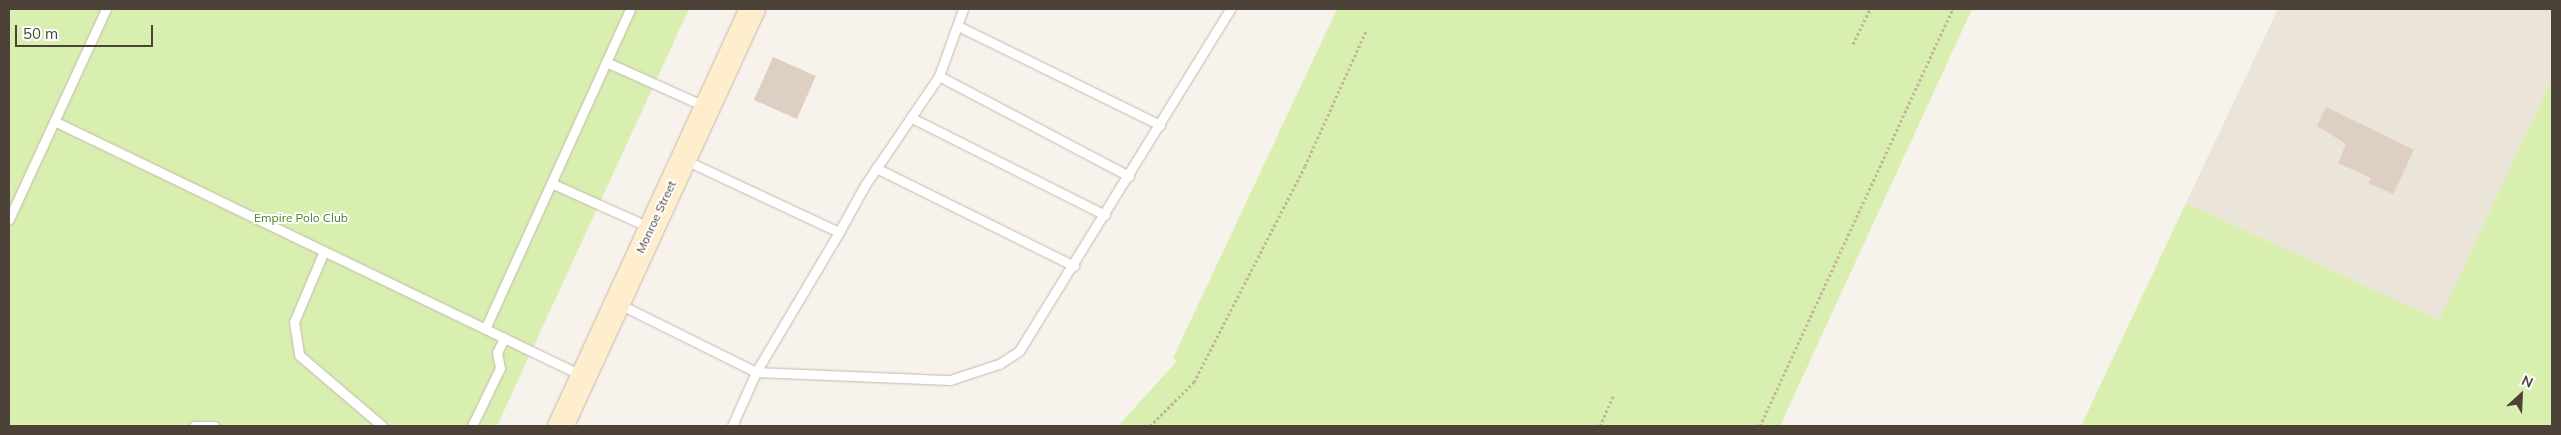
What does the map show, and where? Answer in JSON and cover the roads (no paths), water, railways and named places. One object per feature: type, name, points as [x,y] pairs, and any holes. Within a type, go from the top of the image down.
[{"type":"main road","name":"Monroe Street","points":[[560,426],[752,9]]},
{"type":"lane","points":[[9,219],[106,9]]},
{"type":"lane","points":[[486,329],[630,9]]},
{"type":"lane","points":[[732,426],[756,372],[876,168],[912,118],[938,76],[963,9]]},
{"type":"lane","points":[[616,303],[756,372],[856,374],[923,382],[975,373],[1019,351],[1074,266],[1230,9]]},
{"type":"lane","points":[[958,26],[1160,125]]},
{"type":"lane","points":[[606,62],[706,107]]},
{"type":"lane","points":[[938,76],[1129,176]]},
{"type":"lane","points":[[912,118],[1105,215]]},
{"type":"lane","points":[[54,121],[583,376]]},
{"type":"lane","points":[[683,158],[839,232]]},
{"type":"lane","points":[[876,168],[1074,266]]},
{"type":"lane","points":[[552,183],[651,228]]},
{"type":"lane","points":[[324,251],[294,322],[299,355],[382,426]]},
{"type":"lane","points":[[472,426],[500,368],[497,353],[504,338]]},
{"type":"lane","points":[[194,426],[214,426]]},
{"type":"park label","name":"Empire Polo Club","points":[[301,218]]}]
